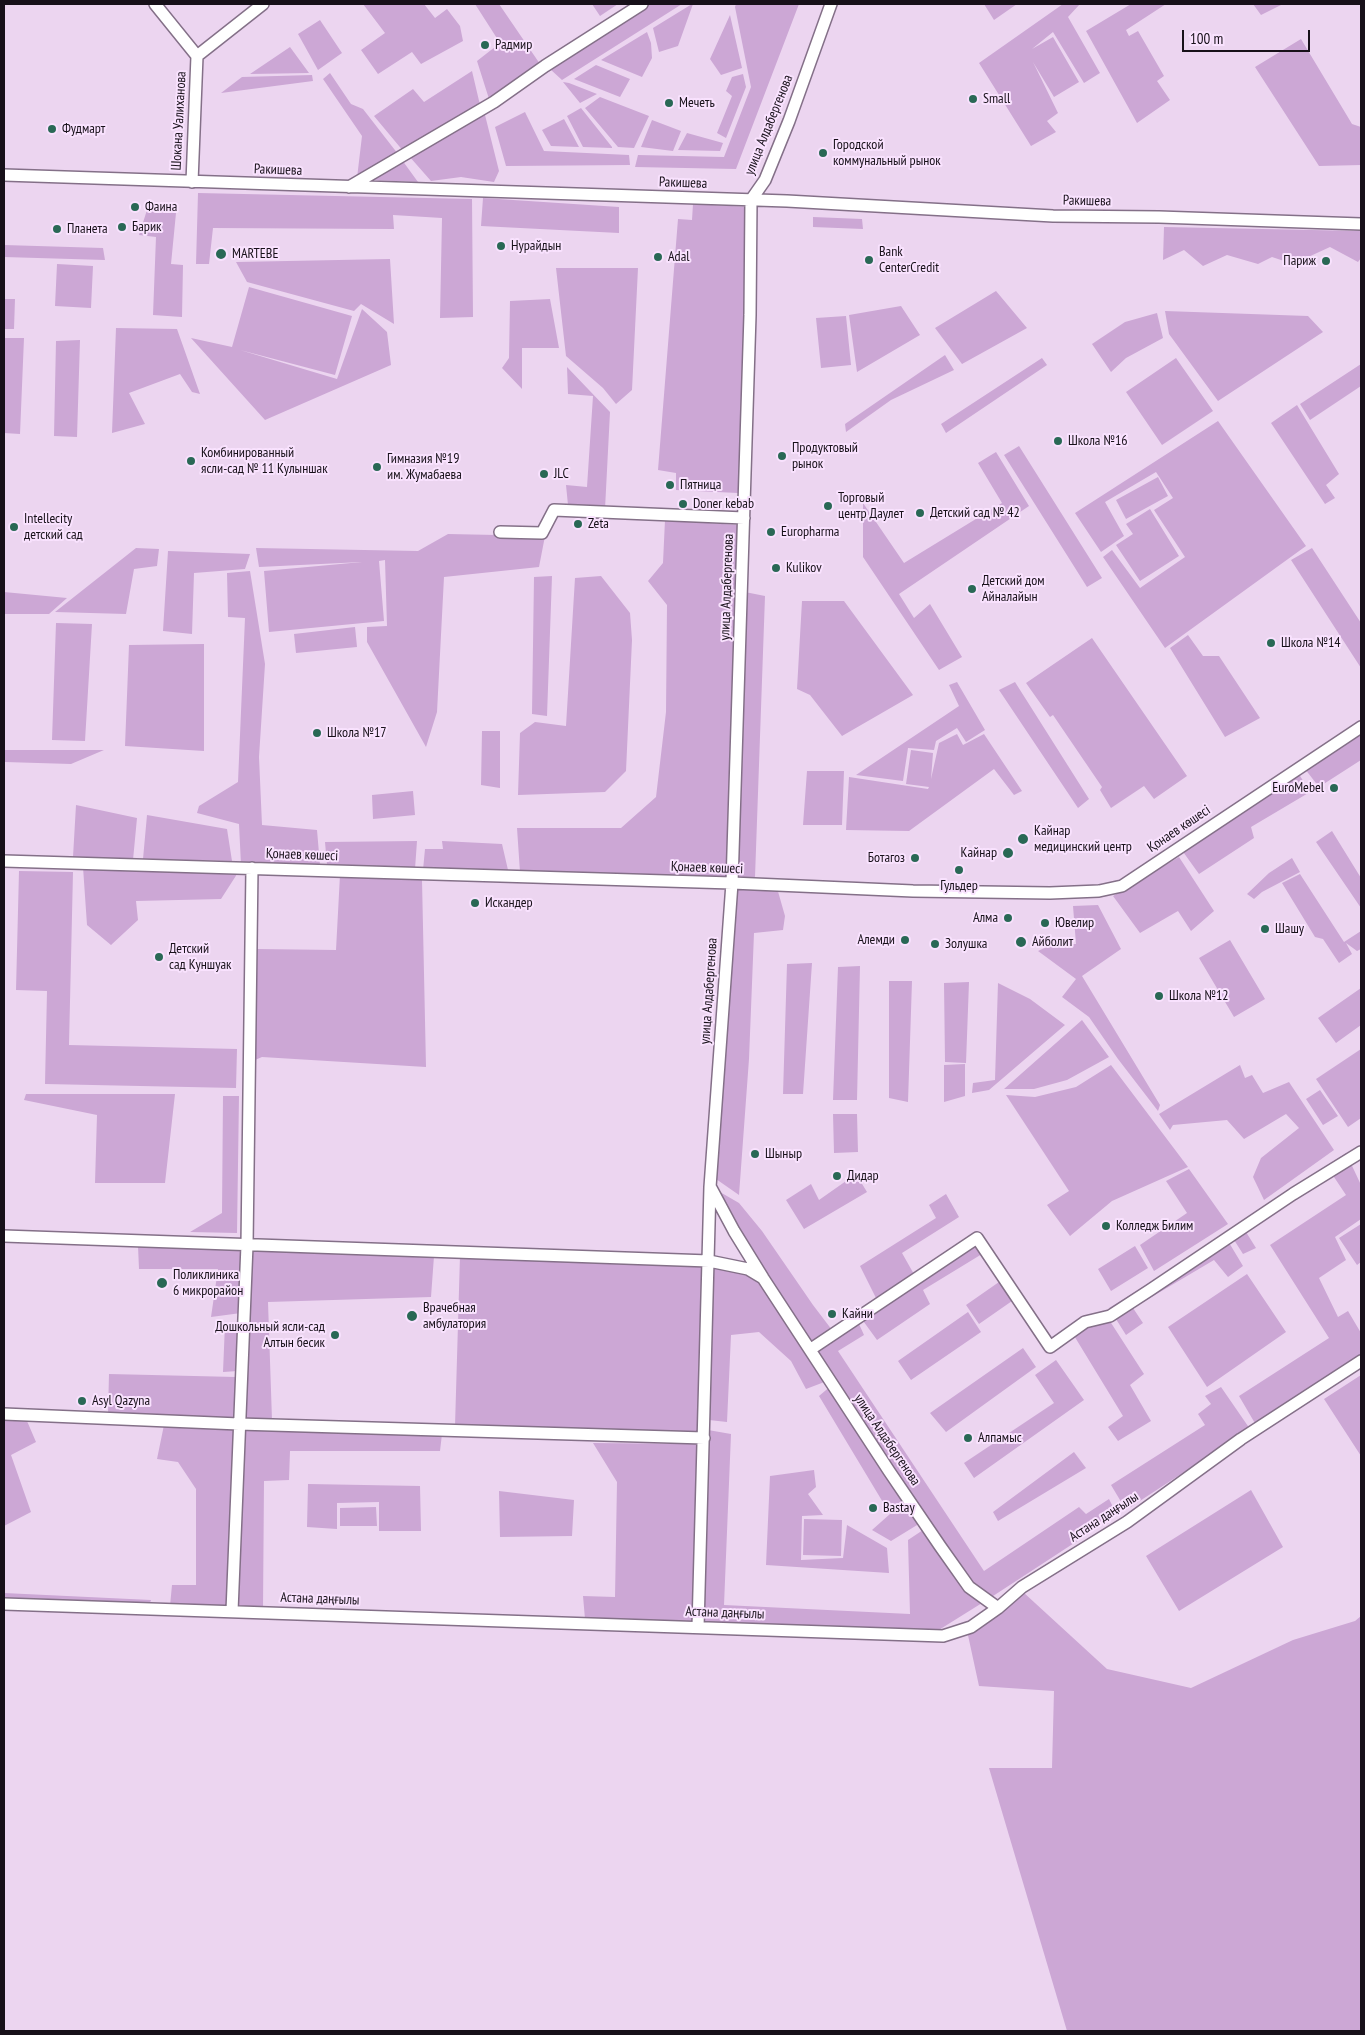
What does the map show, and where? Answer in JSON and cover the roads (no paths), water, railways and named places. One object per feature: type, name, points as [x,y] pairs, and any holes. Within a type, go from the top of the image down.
[{"type":"street","points":[[155,4],[197,56]]},
{"type":"street","name":"Шокана Уалиханова","points":[[192,182],[197,56],[263,4]]},
{"type":"street","points":[[348,187],[494,102],[545,66],[642,4]]},
{"type":"street","name":"улица Алдабергенова","points":[[698,1627],[710,1187],[732,883],[750,309],[751,200],[763,184],[768,172],[831,4]]},
{"type":"street","name":"Ракишева","points":[[4,175],[751,200],[1053,216],[1160,217],[1361,224]]},
{"type":"street","points":[[500,532],[542,533],[554,510],[744,518]]},
{"type":"street","name":"Қонаев көшесі","points":[[4,861],[732,883],[920,891],[1050,893],[1099,891],[1122,886],[1361,727]]},
{"type":"street","points":[[232,1611],[247,1244],[252,868]]},
{"type":"street","points":[[811,1349],[976,1238],[1050,1347],[1085,1322],[1110,1316],[1293,1194],[1361,1152]]},
{"type":"street","name":"улица Алдабергенова","points":[[710,1187],[763,1278],[889,1471],[969,1587],[998,1608]]},
{"type":"street","points":[[4,1236],[709,1262],[748,1269],[763,1278]]},
{"type":"street","name":"Астана даңғылы","points":[[4,1604],[943,1636],[971,1627],[998,1608],[1022,1587],[1127,1522],[1241,1439],[1361,1361]]},
{"type":"street","points":[[4,1414],[240,1424],[704,1438]]},
{"type":"place","name":"Радмир","points":[[485,45]]},
{"type":"place","name":"Small","points":[[973,99]]},
{"type":"place","name":"Мечеть","points":[[669,103]]},
{"type":"place","name":"Фудмарт","points":[[52,129]]},
{"type":"place","name":"Городской коммунальный рынок","points":[[823,153]]},
{"type":"place","name":"Фаина","points":[[135,207]]},
{"type":"place","name":"Барик","points":[[122,227]]},
{"type":"place","name":"Планета","points":[[57,229]]},
{"type":"place","name":"Нурайдын","points":[[501,246]]},
{"type":"place","name":"MARTEBE","points":[[221,254]]},
{"type":"place","name":"Adal","points":[[658,257]]},
{"type":"place","name":"Bank CenterCredit","points":[[869,260]]},
{"type":"place","name":"Париж","points":[[1326,261]]},
{"type":"place","name":"Школа №16","points":[[1058,441]]},
{"type":"place","name":"Продуктовый рынок","points":[[782,456]]},
{"type":"place","name":"Комбинированный ясли-сад № 11 Кулыншак","points":[[191,461]]},
{"type":"place","name":"Гимназия №19 им. Жумабаева","points":[[377,467]]},
{"type":"place","name":"JLC","points":[[544,474]]},
{"type":"place","name":"Пятница","points":[[670,485]]},
{"type":"place","name":"Doner kebab","points":[[683,504]]},
{"type":"place","name":"Торговый центр Даулет","points":[[828,506]]},
{"type":"place","name":"Детский сад № 42","points":[[920,513]]},
{"type":"place","name":"Zeta","points":[[578,524]]},
{"type":"place","name":"Intellecity детский сад","points":[[14,527]]},
{"type":"place","name":"Europharma","points":[[771,532]]},
{"type":"place","name":"Kulikov","points":[[776,568]]},
{"type":"place","name":"Детский дом Айналайын","points":[[972,589]]},
{"type":"place","name":"Школа №14","points":[[1271,643]]},
{"type":"place","name":"Школа №17","points":[[317,733]]},
{"type":"place","name":"EuroMebel","points":[[1334,788]]},
{"type":"place","name":"Кайнар медицинский центр","points":[[1023,839]]},
{"type":"place","name":"Кайнар","points":[[1008,853]]},
{"type":"place","name":"Ботагоз","points":[[915,858]]},
{"type":"place","name":"Гульдер","points":[[959,870]]},
{"type":"place","name":"Искандер","points":[[475,903]]},
{"type":"place","name":"Алма","points":[[1008,918]]},
{"type":"place","name":"Ювелир","points":[[1045,923]]},
{"type":"place","name":"Шашу","points":[[1265,929]]},
{"type":"place","name":"Алемди","points":[[905,940]]},
{"type":"place","name":"Айболит","points":[[1021,942]]},
{"type":"place","name":"Золушка","points":[[935,944]]},
{"type":"place","name":"Детский сад Куншуак","points":[[159,957]]},
{"type":"place","name":"Школа №12","points":[[1159,996]]},
{"type":"place","name":"Шыныр","points":[[755,1154]]},
{"type":"place","name":"Дидар","points":[[837,1176]]},
{"type":"place","name":"Колледж Билим","points":[[1106,1226]]},
{"type":"place","name":"Поликлиника 6 микрорайон","points":[[162,1283]]},
{"type":"place","name":"Кайни","points":[[832,1314]]},
{"type":"place","name":"Врачебная амбулатория","points":[[412,1316]]},
{"type":"place","name":"Дошкольный ясли-сад Алтын бесик","points":[[335,1335]]},
{"type":"place","name":"Asyl Qazyna","points":[[82,1401]]},
{"type":"place","name":"Алпамыс","points":[[968,1438]]},
{"type":"place","name":"Bastay","points":[[873,1508]]}]
